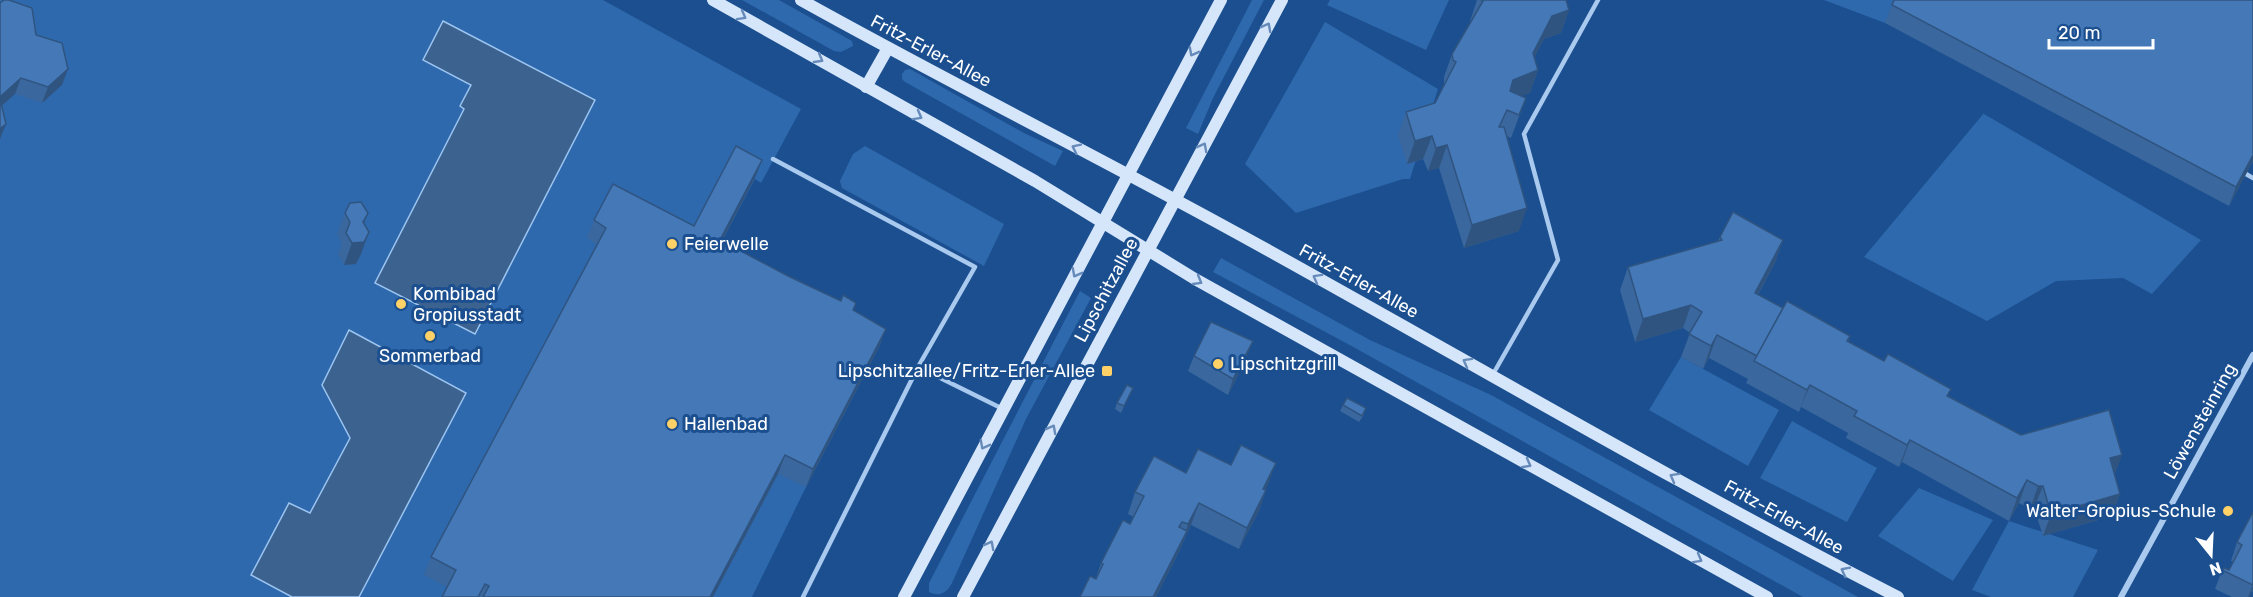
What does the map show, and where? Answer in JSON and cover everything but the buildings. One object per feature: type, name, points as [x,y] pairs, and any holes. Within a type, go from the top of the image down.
[{"type":"street","points":[[713,0],[1103,221],[1195,279],[1767,597]]},
{"type":"street","name":"Fritz-Erler-Allee","points":[[801,0],[1176,199],[1805,549],[1898,597]]},
{"type":"street","name":"Lipschitzallee","points":[[904,597],[1221,0]]},
{"type":"street","name":"Lipschitzallee","points":[[963,597],[1282,0]]},
{"type":"street","points":[[867,87],[888,48]]},
{"type":"street","name":"Löwensteinring","points":[[2121,597],[2253,355]]},
{"type":"lane","points":[[1492,376],[1558,260],[1524,134],[1598,0]]},
{"type":"lane","points":[[773,159],[975,267],[918,367],[803,597]]},
{"type":"lane","points":[[2246,174],[2253,178]]},
{"type":"lane","points":[[918,367],[1004,409]]},
{"type":"shaded area","name":"Kombibad Gropiusstadt","points":[[0,0],[603,0],[801,109],[761,183],[755,179],[713,258],[879,347],[752,597],[0,597]]},
{"type":"shaded area","points":[[742,0],[779,0],[852,41],[853,46],[841,52],[834,51]]},
{"type":"shaded area","points":[[1252,0],[1264,0],[1213,98],[1198,134],[1186,128]]},
{"type":"shaded area","points":[[1330,0],[1449,0],[1426,50],[1327,5]]},
{"type":"shaded area","points":[[1824,0],[1897,0],[1885,23]]},
{"type":"shaded area","points":[[443,21],[595,100],[475,334],[375,283],[464,109],[460,106],[471,85],[423,60]]},
{"type":"shaded area","points":[[1325,22],[1438,89],[1410,179],[1403,179],[1296,213],[1245,164]]},
{"type":"shaded area","points":[[910,69],[1024,133],[1063,151],[1055,166],[905,82],[902,74],[905,70]]},
{"type":"shaded area","points":[[1984,113],[2201,240],[2152,294],[2123,278],[2056,281],[1987,321],[1864,257]]},
{"type":"shaded area","points":[[865,146],[1004,224],[984,266],[842,188],[840,181],[853,154]]},
{"type":"shaded area","points":[[1221,258],[1370,340],[1491,395],[1858,597],[1803,597],[1346,343],[1213,272]]},
{"type":"shaded area","points":[[1080,291],[1091,298],[1026,419],[952,583],[942,593],[929,592],[929,583]]},
{"type":"shaded area","points":[[349,330],[466,393],[359,597],[292,597],[251,575],[289,503],[310,513],[350,438],[322,385]]},
{"type":"shaded area","points":[[1681,357],[1779,410],[1748,466],[1649,410]]},
{"type":"shaded area","points":[[1792,421],[1877,468],[1847,522],[1760,478]]},
{"type":"shaded area","points":[[1919,488],[1993,520],[1953,581],[1878,536]]},
{"type":"shaded area","points":[[2009,521],[2098,550],[2073,597],[1991,597],[1972,590]]},
{"type":"place","name":"Feierwelle","points":[[672,244]]},
{"type":"place","name":"Kombibad Gropiusstadt","points":[[401,304]]},
{"type":"place","name":"Sommerbad","points":[[430,336]]},
{"type":"place","name":"Lipschitzgrill","points":[[1218,364]]},
{"type":"place","name":"Lipschitzallee/Fritz-Erler-Allee","points":[[1107,371]]},
{"type":"place","name":"Hallenbad","points":[[672,424]]},
{"type":"place","name":"Walter-Gropius-Schule","points":[[2228,511]]}]
